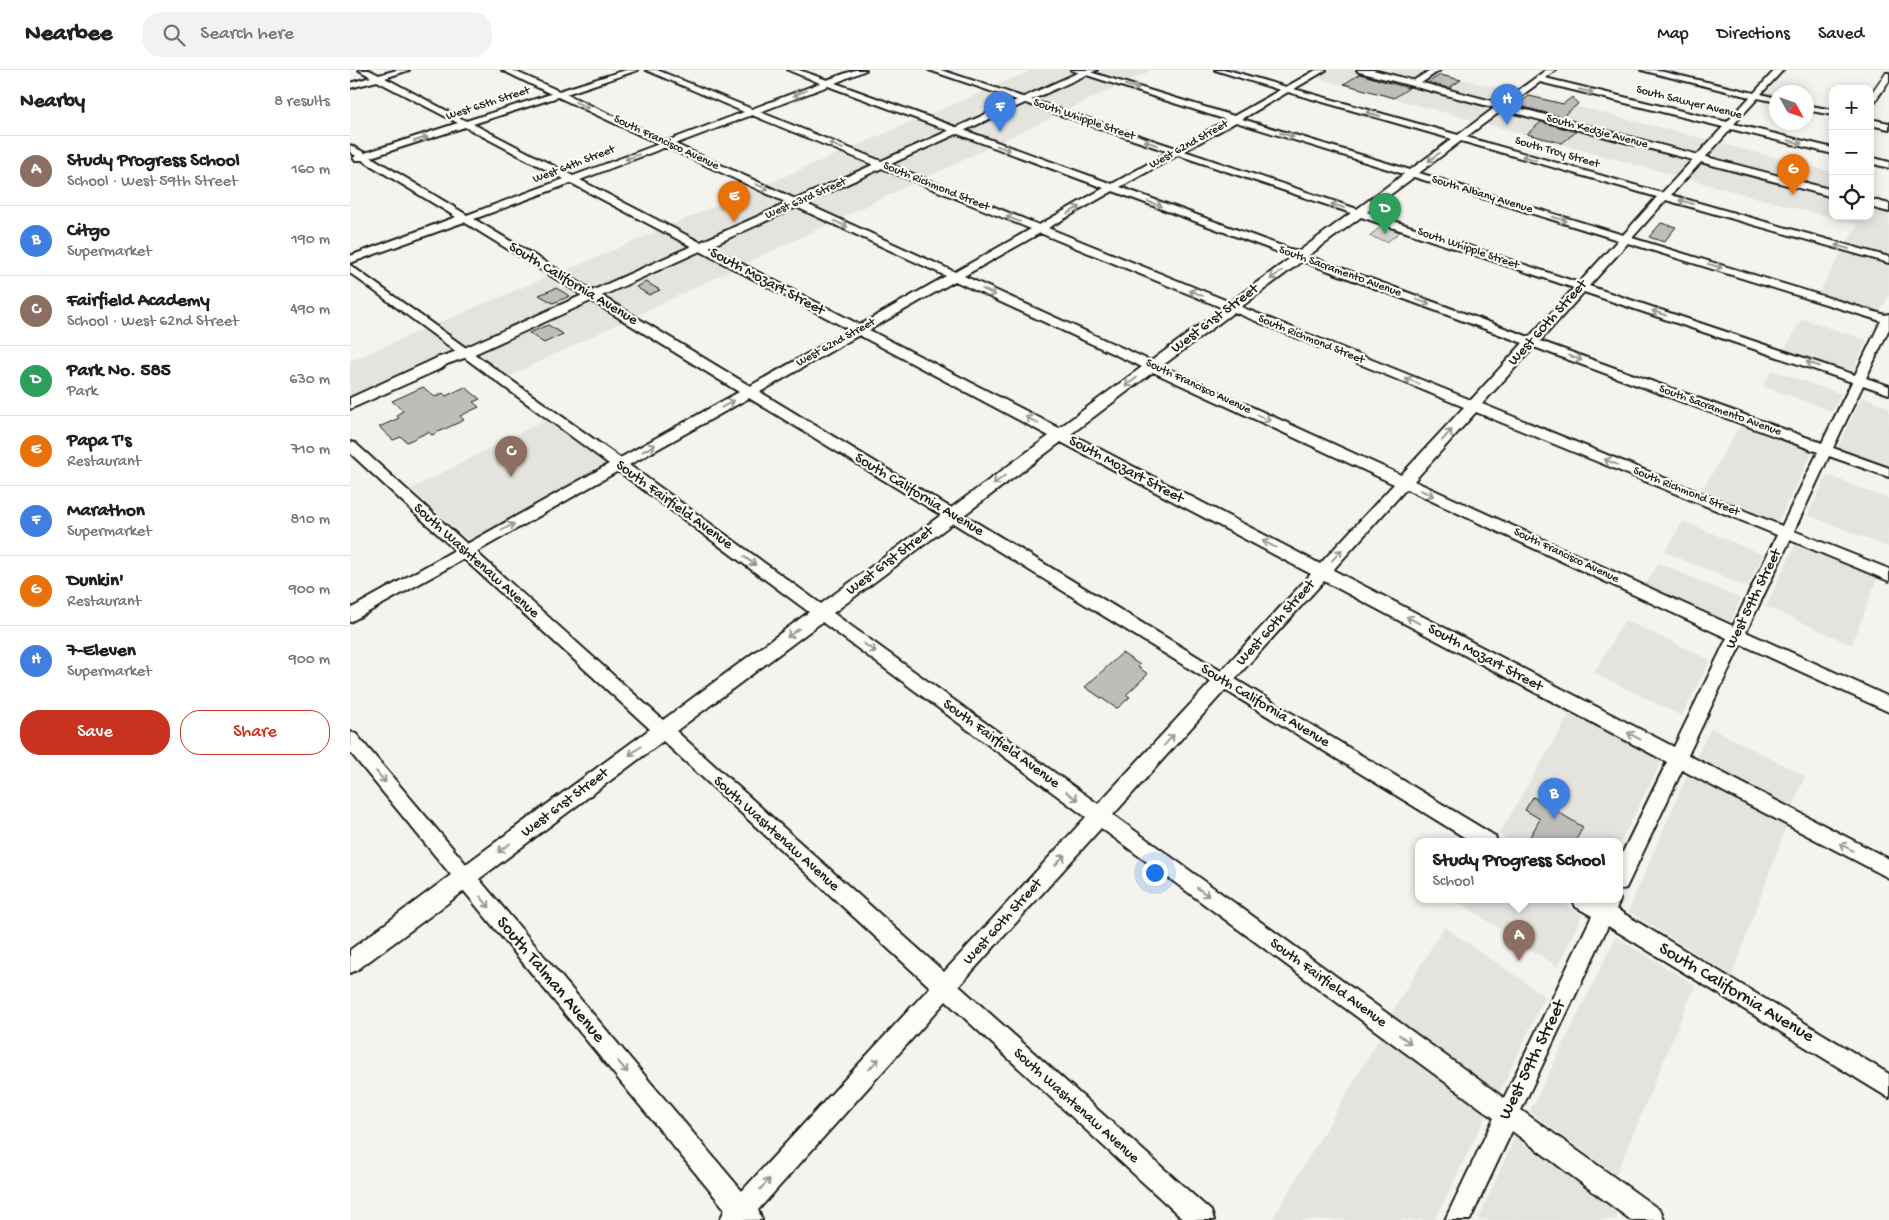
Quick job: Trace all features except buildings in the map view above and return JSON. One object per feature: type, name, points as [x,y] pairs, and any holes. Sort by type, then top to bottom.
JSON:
[{"type":"main road","name":"South Kedzie Avenue","points":[[1362,70],[1829,193]]},
{"type":"main road","name":"West 63rd Street","points":[[350,404],[437,365],[447,364],[463,356],[465,353],[957,131],[1084,71]]},
{"type":"main road","points":[[1874,204],[1889,208]]},
{"type":"street","name":"South Mozart Street","points":[[363,70],[1889,869]]},
{"type":"street","points":[[350,86],[405,70]]},
{"type":"street","name":"South Francisco Avenue","points":[[506,70],[1889,705]]},
{"type":"street","name":"West 65th Street","points":[[350,160],[634,70]]},
{"type":"street","name":"South Richmond Street","points":[[650,70],[1889,575]]},
{"type":"street","name":"South Sacramento Avenue","points":[[792,70],[1889,473]]},
{"type":"street","name":"West 64th Street","points":[[350,260],[572,180],[862,70]]},
{"type":"street","name":"South Whipple Street","points":[[933,70],[1889,390]]},
{"type":"street","name":"South Troy Street","points":[[1219,70],[1889,260]]},
{"type":"street","name":"West 62nd Street","points":[[350,616],[1322,70]]},
{"type":"street","points":[[1414,84],[1436,70]]},
{"type":"street","name":"West 61st Street","points":[[350,963],[1551,70]]},
{"type":"street","points":[[1645,70],[1663,72],[1769,99]]},
{"type":"street","name":"West 60th Street","points":[[741,1217],[944,987],[1779,70]]},
{"type":"street","name":"South Albany Avenue","points":[[1084,71],[1889,319]]},
{"type":"street","points":[[1874,96],[1889,75]]},
{"type":"street","name":"South Sawyer Avenue","points":[[1539,79],[1829,150]]},
{"type":"street","points":[[1814,109],[1829,112]]},
{"type":"street","points":[[1874,123],[1889,126]]},
{"type":"street","name":"South California Avenue","points":[[350,148],[1481,838]]},
{"type":"street","points":[[1874,161],[1889,165]]},
{"type":"street","name":"South Fairfield Avenue","points":[[350,268],[1652,1220]]},
{"type":"street","name":"West 59th Street","points":[[1623,873],[1889,319]]},
{"type":"street","name":"South Washtenaw Avenue","points":[[350,446],[1202,1220]]},
{"type":"street","name":"South Talman Avenue","points":[[350,739],[465,877],[741,1217]]},
{"type":"street","name":"South California Avenue","points":[[1594,903],[1607,906],[1889,1087]]},
{"type":"street","name":"West 59th Street","points":[[1457,1220],[1607,906]]},
{"type":"shaded area","points":[[1033,70],[1070,70],[1078,72],[1022,98],[992,87]]},
{"type":"shaded area","points":[[1102,70],[1152,70],[1124,83],[1093,74]]},
{"type":"shaded area","points":[[1327,70],[1353,70],[1494,108],[1476,121],[1314,77]]},
{"type":"shaded area","points":[[1371,70],[1428,70],[1430,71],[1413,81]]},
{"type":"shaded area","points":[[1437,73],[1514,92],[1499,103],[1421,83]]},
{"type":"shaded area","points":[[1090,76],[1120,85],[1065,111],[1034,101]]},
{"type":"shaded area","points":[[987,90],[1017,100],[955,128],[924,117]]},
{"type":"shaded area","points":[[1525,93],[1708,140],[1695,155],[1507,106]]},
{"type":"shaded area","points":[[1028,104],[1059,114],[998,143],[966,132]]},
{"type":"shaded area","points":[[1502,109],[1692,160],[1677,176],[1483,123]]},
{"type":"shaded area","points":[[918,119],[948,130],[878,161],[849,149]]},
{"type":"shaded area","points":[[961,134],[992,146],[924,179],[891,166]]},
{"type":"shaded area","points":[[1718,143],[1829,171],[1829,190],[1705,158]]},
{"type":"shaded area","points":[[842,152],[872,164],[794,199],[764,185]]},
{"type":"shaded area","points":[[1700,162],[1829,196],[1829,217],[1685,178]]},
{"type":"shaded area","points":[[885,169],[916,182],[840,218],[807,204]]},
{"type":"shaded area","points":[[757,188],[787,202],[699,242],[669,226]]},
{"type":"shaded area","points":[[799,208],[831,223],[745,264],[712,247]]},
{"type":"shaded area","points":[[1874,208],[1889,212],[1889,257],[1846,245],[1858,225],[1840,220],[1874,220]]},
{"type":"shaded area","points":[[1382,226],[1400,232],[1387,242],[1369,236]]},
{"type":"shaded area","points":[[660,230],[691,245],[594,289],[563,272]]},
{"type":"shaded area","points":[[1844,249],[1889,262],[1889,295],[1879,314],[1817,295]]},
{"type":"shaded area","points":[[702,252],[734,269],[637,315],[605,296]]},
{"type":"shaded area","points":[[547,277],[578,296],[466,346],[436,324]]},
{"type":"shaded area","points":[[590,303],[622,322],[510,376],[478,354]]},
{"type":"shaded area","points":[[1802,319],[1867,340],[1852,373],[1784,350]]},
{"type":"shaded area","points":[[425,329],[454,352],[350,398],[350,361]]},
{"type":"shaded area","points":[[1772,370],[1841,394],[1832,411],[1763,386]]},
{"type":"shaded area","points":[[1862,397],[1889,407],[1889,469],[1837,450]]},
{"type":"shaded area","points":[[544,420],[609,466],[471,543],[411,489]]},
{"type":"shaded area","points":[[1742,422],[1814,449],[1776,525],[1700,494]]},
{"type":"shaded area","points":[[1827,475],[1889,499],[1888,547],[1808,515]]},
{"type":"shaded area","points":[[1683,521],[1763,555],[1747,587],[1665,552]]},
{"type":"shaded area","points":[[1796,543],[1878,576],[1852,645],[1766,606]]},
{"type":"shaded area","points":[[1659,563],[1741,599],[1729,624],[1645,585]]},
{"type":"shaded area","points":[[1625,620],[1710,660],[1682,716],[1594,673]]},
{"type":"shaded area","points":[[1572,710],[1663,758],[1623,838],[1506,838],[1499,834]]},
{"type":"shaded area","points":[[1711,728],[1805,776],[1792,809],[1696,758]]},
{"type":"shaded area","points":[[1689,771],[1787,824],[1732,976],[1628,911]]},
{"type":"shaded area","points":[[1461,903],[1563,903],[1582,915],[1558,967]]},
{"type":"shaded area","points":[[1444,927],[1545,996],[1500,1092],[1391,1014]]},
{"type":"shaded area","points":[[1616,937],[1695,985],[1616,1175],[1530,1112]]},
{"type":"shaded area","points":[[1382,1034],[1487,1113],[1435,1220],[1272,1220]]},
{"type":"shaded area","points":[[1516,1134],[1619,1209],[1615,1220],[1478,1220]]},
{"type":"place","name":"7-Eleven","points":[[1507,125]]},
{"type":"place","name":"Marathon","points":[[1000,132]]},
{"type":"place","name":"Dunkin'","points":[[1793,195]]},
{"type":"place","name":"Papa T's","points":[[734,222]]},
{"type":"place","name":"Park No. 585","points":[[1385,234]]},
{"type":"place","name":"Fairfield Academy","points":[[511,477]]},
{"type":"place","name":"Citgo","points":[[1554,819]]},
{"type":"place","name":"Study Progress School","points":[[1519,961]]}]
